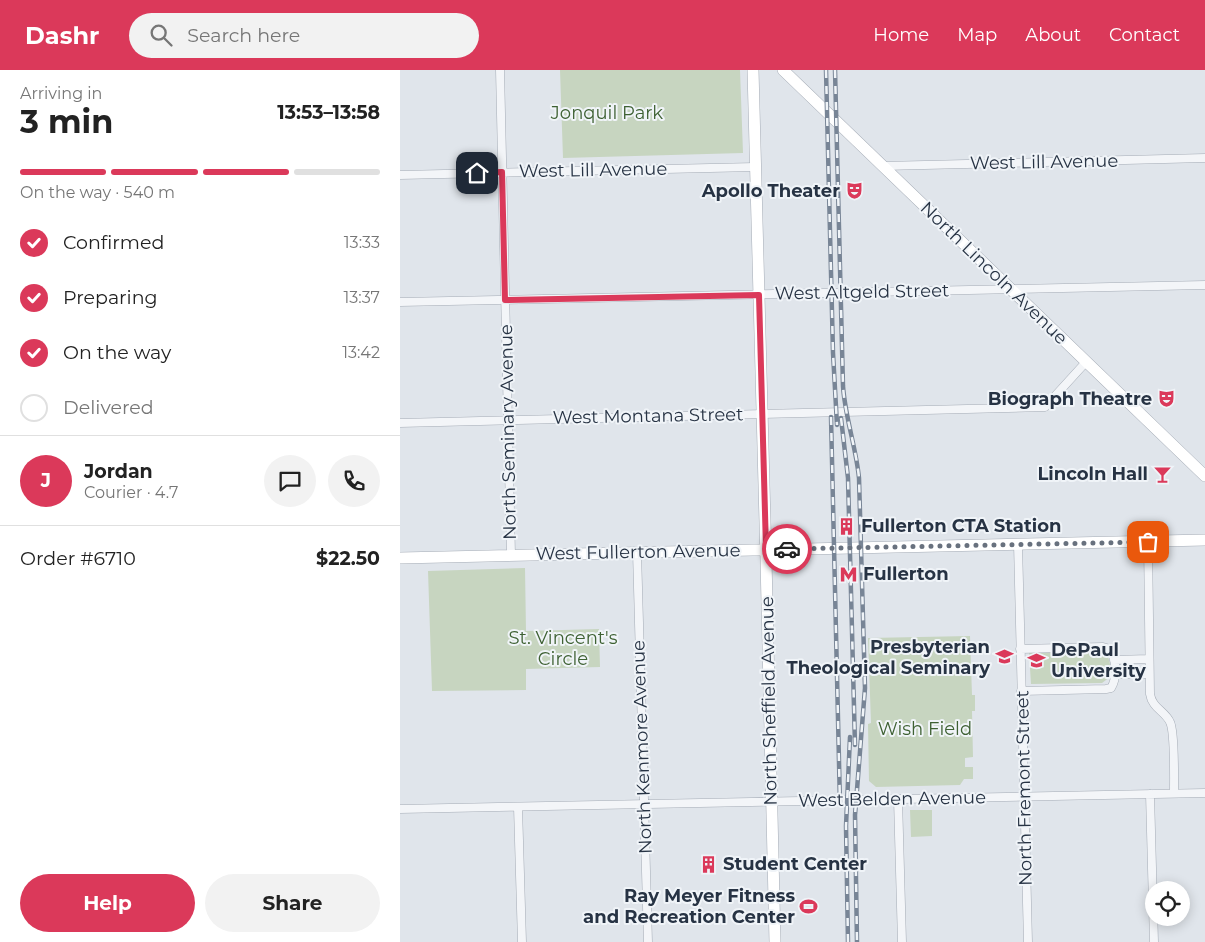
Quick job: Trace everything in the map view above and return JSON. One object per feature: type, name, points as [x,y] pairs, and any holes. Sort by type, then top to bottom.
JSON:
[{"type":"main road","name":"North Sheffield Avenue","points":[[752,70],[775,942]]},
{"type":"main road","name":"North Lincoln Avenue","points":[[783,70],[1205,476]]},
{"type":"main road","name":"West Fullerton Avenue","points":[[400,558],[1205,540]]},
{"type":"street","name":"North Seminary Avenue","points":[[500,70],[512,555]]},
{"type":"street","name":"West Lill Avenue","points":[[883,166],[1205,158]]},
{"type":"street","name":"West Lill Avenue","points":[[400,175],[755,166]]},
{"type":"street","name":"West Altgeld Street","points":[[400,302],[1205,285]]},
{"type":"street","name":"West Montana Street","points":[[400,423],[1045,407],[1086,362]]},
{"type":"street","points":[[1148,542],[1150,694],[1152,702],[1166,716],[1172,728],[1174,793]]},
{"type":"street","name":"North Fremont Street","points":[[1018,544],[1028,942]]},
{"type":"street","name":"North Kenmore Avenue","points":[[637,552],[648,942]]},
{"type":"street","points":[[1020,649],[1103,647],[1110,649],[1114,660],[1115,674],[1115,682],[1112,688],[1021,691]]},
{"type":"street","points":[[1114,660],[1149,659]]},
{"type":"street","points":[[1115,674],[1150,674]]},
{"type":"street","name":"West Belden Avenue","points":[[400,809],[1205,793]]},
{"type":"street","points":[[1150,794],[1154,942]]},
{"type":"street","points":[[898,799],[902,942]]},
{"type":"street","points":[[518,807],[522,942]]},
{"type":"green space","name":"Jonquil Park","points":[[560,70],[740,70],[743,153],[563,158]]},
{"type":"green space","name":"St. Vincent's Circle","points":[[525,568],[526,631],[599,629],[600,667],[526,669],[526,690],[432,691],[428,571]]},
{"type":"green space","name":"Wish Field","points":[[970,636],[972,695],[975,695],[975,711],[972,711],[973,757],[965,758],[965,767],[973,767],[973,779],[964,779],[960,785],[876,787],[869,781],[868,724],[871,723],[868,638]]},
{"type":"green space","points":[[1102,651],[1109,659],[1110,677],[1102,683],[1031,684],[1029,652]]},
{"type":"green space","points":[[910,810],[932,810],[932,836],[911,837]]},
{"type":"railway","points":[[826,70],[833,353],[837,425]]},
{"type":"railway","points":[[835,70],[843,386],[859,478],[865,688],[855,815],[857,942]]},
{"type":"railway","points":[[831,417],[840,805]]},
{"type":"railway","points":[[841,418],[848,478],[855,745]]},
{"type":"railway","points":[[848,942],[846,826],[850,737]]},
{"type":"way so far","points":[[787,549],[1148,542]]},
{"type":"place","name":"Apollo Theater","points":[[854,191]]},
{"type":"place","name":"Biograph Theatre","points":[[1166,399]]},
{"type":"place","name":"Lincoln Hall","points":[[1162,474]]},
{"type":"place","name":"Fullerton CTA Station","points":[[847,526]]},
{"type":"place","name":"Fullerton","points":[[849,574]]},
{"type":"place","name":"Presbyterian Theological Seminary","points":[[1004,657]]},
{"type":"place","name":"DePaul University","points":[[1037,660]]},
{"type":"place","name":"Student Center","points":[[709,864]]},
{"type":"place","name":"Ray Meyer Fitness and Recreation Center","points":[[809,906]]},
{"type":"route","points":[[477,173],[502,172],[505,300],[759,295],[766,549],[787,549]]}]
